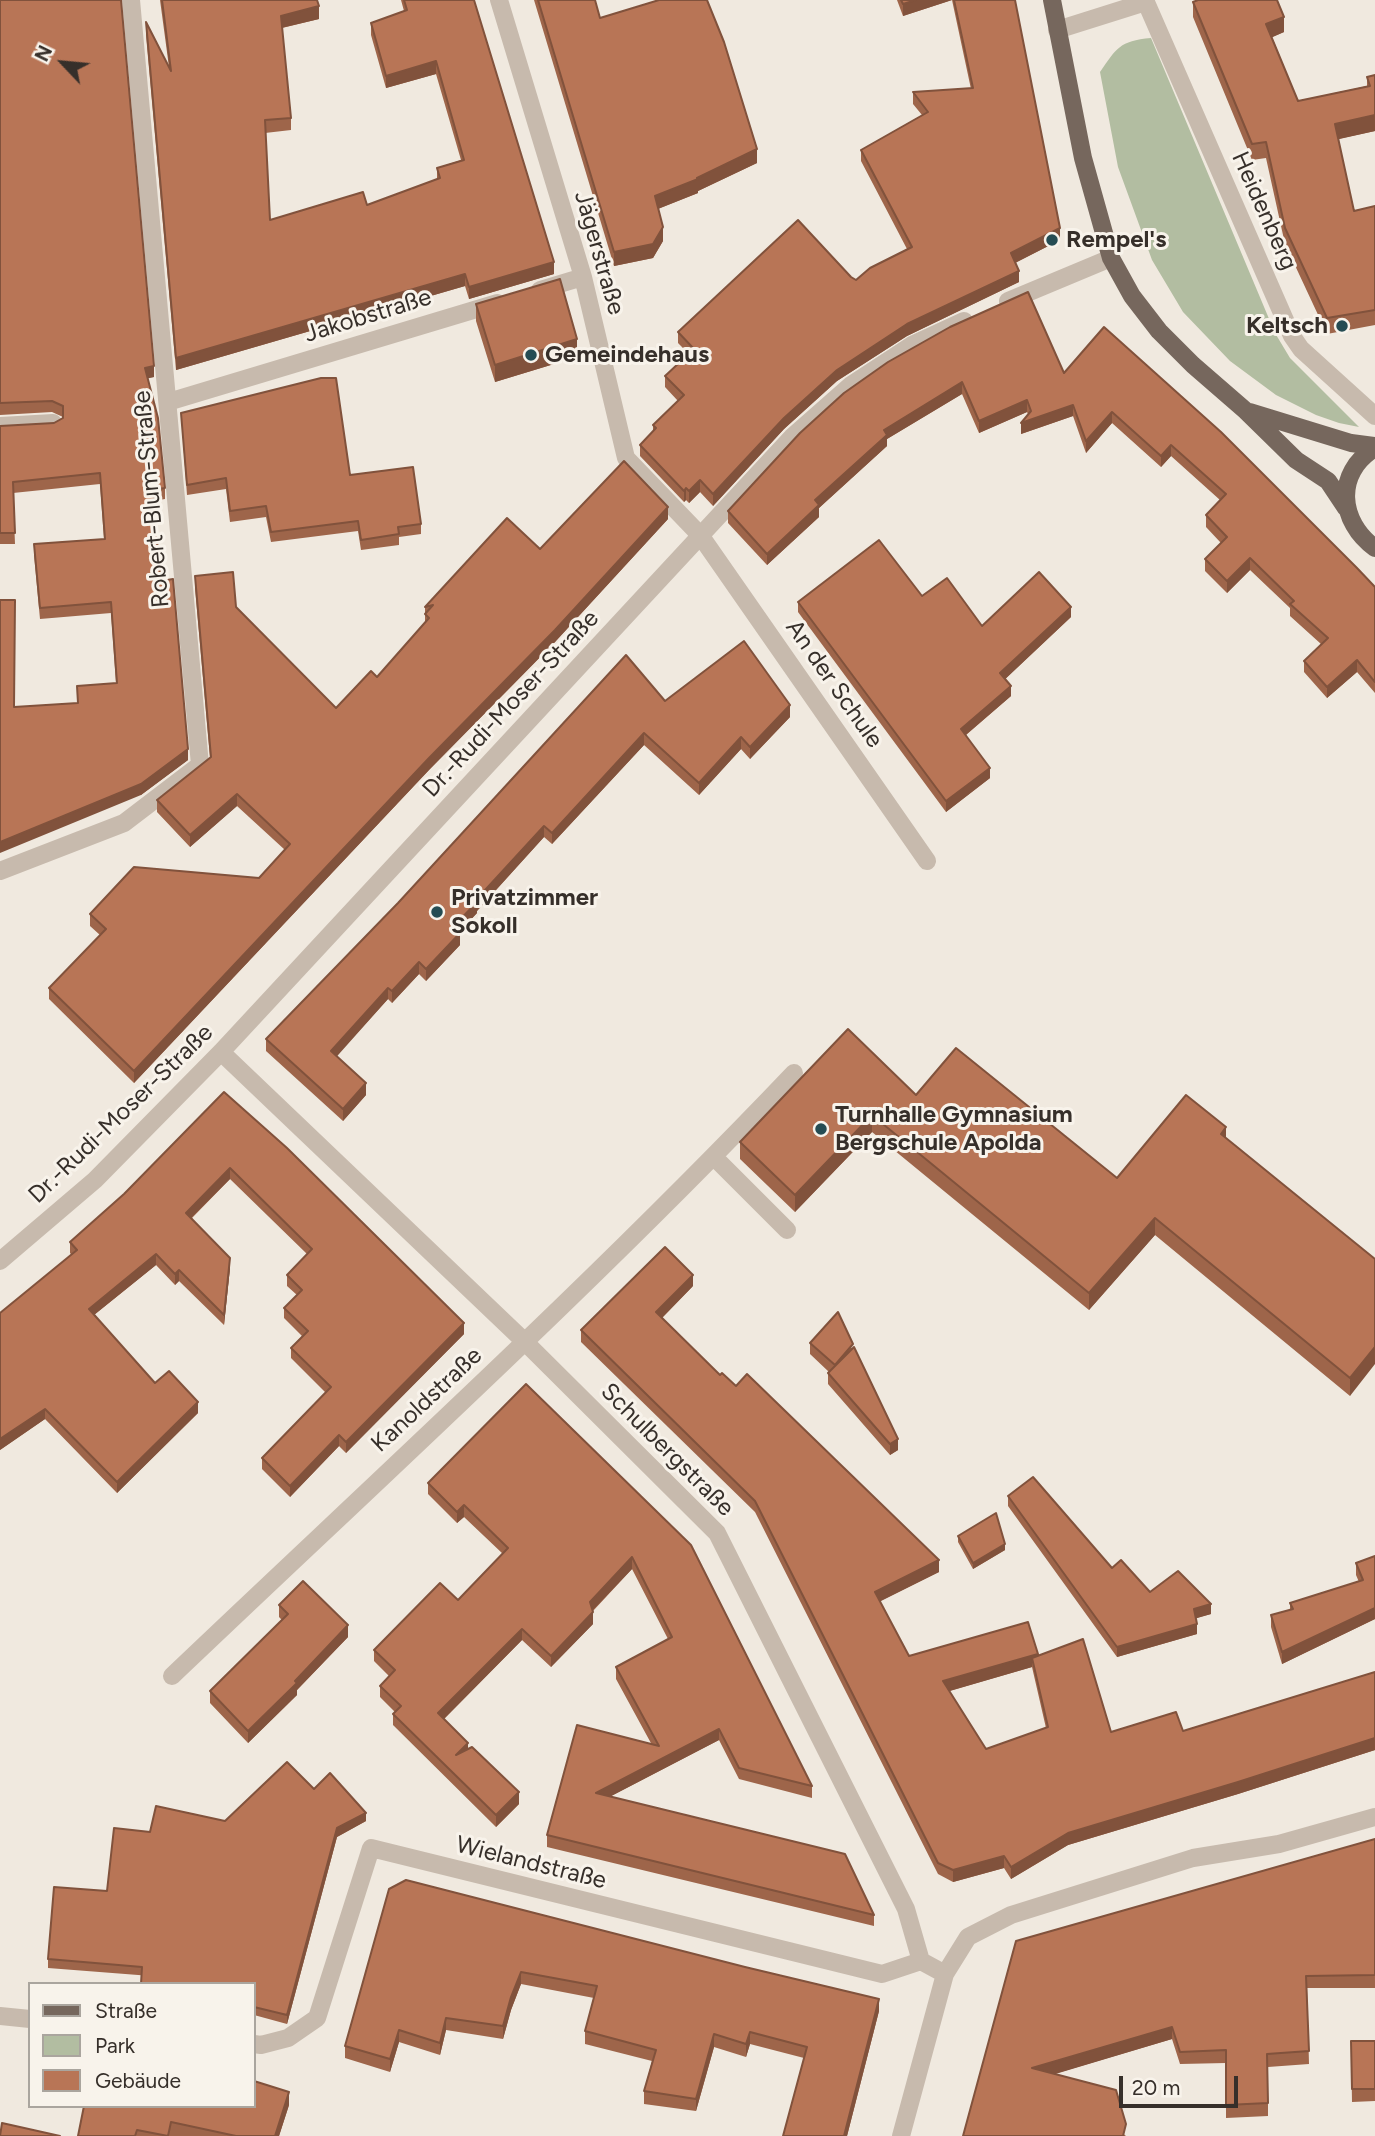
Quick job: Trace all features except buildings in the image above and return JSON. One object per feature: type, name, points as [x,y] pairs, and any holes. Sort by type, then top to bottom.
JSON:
[{"type":"main road","points":[[1052,0],[1083,159],[1111,258],[1132,296],[1159,331],[1219,389],[1246,411],[1296,460],[1328,481],[1362,539],[1375,548]]},
{"type":"main road","points":[[1246,411],[1351,443],[1375,447]]},
{"type":"main road","points":[[1346,508],[1346,490],[1350,474],[1375,447]]},
{"type":"street","name":"Robert-Blum-Straße","points":[[0,871],[124,823],[200,765],[131,0]]},
{"type":"street","name":"Jägerstraße","points":[[499,0],[583,277],[626,458],[700,535]]},
{"type":"street","points":[[1058,30],[1145,1]]},
{"type":"street","name":"Heidenberg","points":[[1145,1],[1292,335],[1301,349],[1375,416]]},
{"type":"street","name":"Dr.-Rudi-Moser-Straße","points":[[0,1261],[95,1180],[221,1052],[792,437],[850,385],[912,345],[1051,281],[1111,258]]},
{"type":"street","name":"Jakobstraße","points":[[168,402],[583,277]]},
{"type":"street","points":[[0,426],[53,422]]},
{"type":"street","name":"An der Schule","points":[[700,535],[927,861]]},
{"type":"street","name":"Schulbergstraße","points":[[221,1052],[524,1341],[717,1533],[906,1909],[921,1961]]},
{"type":"street","name":"Kanoldstraße","points":[[172,1676],[714,1157],[794,1073]]},
{"type":"street","points":[[714,1157],[787,1230]]},
{"type":"street","points":[[901,2136],[945,1975],[968,1937],[1011,1915],[1193,1858],[1279,1843],[1375,1817]]},
{"type":"street","name":"Wielandstraße","points":[[256,2044],[288,2038],[317,2018],[371,1848],[881,1974],[921,1961]]},
{"type":"street","points":[[921,1961],[945,1975]]},
{"type":"street","points":[[0,2016],[28,2019]]},
{"type":"green space","points":[[1151,38],[1275,333],[1290,358],[1359,427],[1316,415],[1276,395],[1230,361],[1183,312],[1152,260],[1118,167],[1100,72],[1120,47],[1132,41]]},
{"type":"place","name":"Rempel's","points":[[1052,240]]},
{"type":"place","name":"Keltsch","points":[[1342,326]]},
{"type":"place","name":"Gemeindehaus","points":[[531,355]]},
{"type":"place","name":"Privatzimmer Sokoll","points":[[437,912]]},
{"type":"place","name":"Turnhalle Gymnasium Bergschule Apolda","points":[[821,1129]]}]
